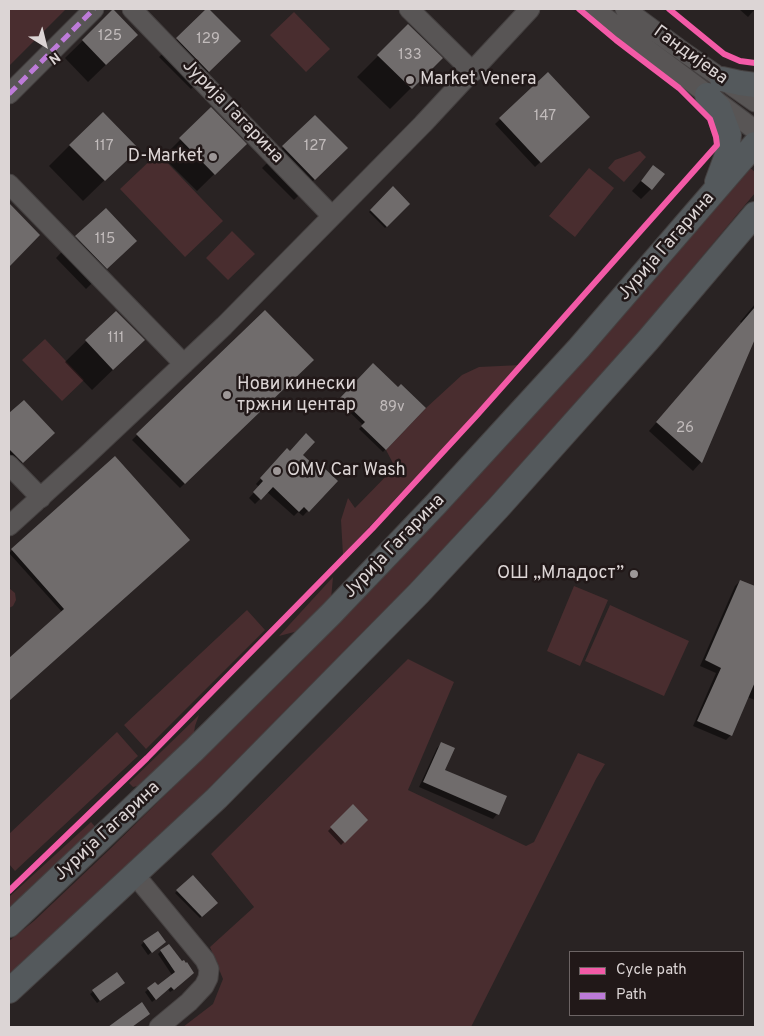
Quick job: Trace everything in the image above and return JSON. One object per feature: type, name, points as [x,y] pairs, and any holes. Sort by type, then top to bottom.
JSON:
[{"type":"main road","points":[[713,194],[727,155],[729,136],[714,87],[740,83],[755,84]]},
{"type":"main road","name":"Јурија Гагарина","points":[[9,925],[163,780],[331,614],[521,412],[755,144]]},
{"type":"main road","points":[[9,991],[135,875],[285,730],[419,593],[499,507],[622,369],[755,214]]},
{"type":"main road","points":[[734,239],[755,225]]},
{"type":"street","points":[[9,94],[94,9]]},
{"type":"street","name":"Јурија Гагарина","points":[[132,9],[332,216]]},
{"type":"street","points":[[409,9],[473,72]]},
{"type":"street","points":[[9,526],[184,364],[281,269],[473,72],[530,9]]},
{"type":"street","name":"Гандијева","points":[[594,9],[714,87],[755,102]]},
{"type":"street","name":"Гандијева","points":[[625,9],[714,87],[755,130]]},
{"type":"street","points":[[9,184],[184,364]]},
{"type":"street","points":[[9,465],[41,498]]},
{"type":"street","points":[[135,875],[205,960],[209,969],[208,978],[204,986],[190,1002],[159,1027]]},
{"type":"shaded area","points":[[9,9],[66,9],[9,66]]},
{"type":"shaded area","points":[[294,12],[330,49],[306,72],[270,35]]},
{"type":"shaded area","points":[[640,151],[646,157],[624,182],[608,168],[615,160]]},
{"type":"shaded area","points":[[158,153],[223,221],[185,257],[120,189]]},
{"type":"shaded area","points":[[749,167],[755,172],[755,193],[655,313],[639,337],[376,624],[221,779],[9,978],[9,941],[34,921],[109,850],[300,663],[420,538],[525,423]]},
{"type":"shaded area","points":[[589,168],[614,188],[575,237],[549,216]]},
{"type":"shaded area","points":[[232,231],[255,254],[228,280],[206,258]]},
{"type":"shaded area","points":[[45,339],[84,380],[62,401],[22,360]]},
{"type":"shaded area","points":[[521,365],[343,555],[341,520],[348,498],[355,508],[395,467],[386,450],[426,408],[462,375],[479,367]]},
{"type":"shaded area","points":[[333,577],[331,599],[302,630],[279,636]]},
{"type":"shaded area","points":[[574,586],[608,600],[580,666],[547,651]]},
{"type":"shaded area","points":[[9,588],[15,593],[16,600],[13,606],[9,608]]},
{"type":"shaded area","points":[[610,605],[689,641],[664,696],[585,661]]},
{"type":"shaded area","points":[[247,610],[265,630],[146,749],[124,725]]},
{"type":"shaded area","points":[[408,659],[454,682],[408,790],[526,846],[534,842],[578,753],[605,764],[471,1027],[183,1027],[213,1004],[223,979],[210,947],[254,907],[211,854]]},
{"type":"shaded area","points":[[199,715],[193,740],[143,785],[133,787],[129,783]]},
{"type":"shaded area","points":[[117,732],[138,756],[15,871],[9,864],[9,834]]},
{"type":"shaded area","points":[[91,822],[97,829],[9,912],[9,897]]},
{"type":"building","points":[[113,9],[138,35],[106,65],[82,40]]},
{"type":"building","points":[[206,9],[209,9],[241,41],[209,72],[176,38]]},
{"type":"building","points":[[408,24],[443,58],[412,89],[377,55]]},
{"type":"building","points":[[548,72],[590,117],[541,163],[499,118]]},
{"type":"building","points":[[211,107],[247,144],[215,175],[179,138]]},
{"type":"building","points":[[103,112],[139,149],[105,181],[69,145]]},
{"type":"building","points":[[315,115],[348,148],[315,180],[282,146]]},
{"type":"building","points":[[653,165],[665,174],[652,190],[641,181]]},
{"type":"building","points":[[393,186],[410,204],[387,227],[370,210]]},
{"type":"building","points":[[9,203],[40,235],[9,267]]},
{"type":"building","points":[[106,208],[137,241],[107,269],[75,236]]},
{"type":"building","points":[[755,307],[755,339],[702,463],[656,422]]},
{"type":"building","name":"Нови кинески тржни центар","points":[[265,310],[314,360],[185,484],[136,434]]},
{"type":"building","points":[[116,311],[145,340],[113,370],[85,340]]},
{"type":"building","points":[[373,363],[398,387],[401,384],[426,408],[386,450],[361,426],[365,422],[340,398]]},
{"type":"building","points":[[24,400],[55,433],[23,463],[9,449],[9,413]]},
{"type":"building","points":[[306,433],[315,442],[303,455],[318,469],[321,465],[338,481],[309,512],[304,507],[299,512],[273,487],[261,500],[253,492],[263,481],[260,478],[287,448],[290,451]]},
{"type":"building","points":[[115,456],[190,540],[9,701],[9,658],[64,609],[11,549]]},
{"type":"building","points":[[740,580],[755,586],[755,682],[732,736],[697,721],[721,668],[705,660]]},
{"type":"building","points":[[441,742],[455,748],[445,770],[507,796],[499,815],[423,782]]},
{"type":"building","points":[[353,804],[368,820],[345,843],[330,827]]},
{"type":"building","points":[[193,875],[218,903],[202,917],[176,890]]},
{"type":"building","points":[[158,931],[166,942],[152,953],[143,941]]},
{"type":"building","points":[[169,944],[182,961],[187,962],[194,973],[174,990],[171,987],[156,1000],[147,988],[155,982],[158,985],[175,972],[160,950]]},
{"type":"building","points":[[117,972],[125,983],[100,1001],[92,990]]},
{"type":"building","points":[[142,1002],[150,1014],[132,1027],[108,1027]]},
{"type":"marked path","points":[[9,94],[94,9]]},
{"type":"cycle path","points":[[9,891],[147,758],[372,529],[478,414],[717,145],[710,119],[679,88],[579,9]]},
{"type":"cycle path","points":[[669,9],[724,54],[740,61],[755,63]]},
{"type":"place","name":"Market Venera","points":[[410,80]]},
{"type":"place","name":"D-Market","points":[[213,157]]},
{"type":"place","name":"Нови кинески тржни центар","points":[[227,395]]},
{"type":"place","name":"OMV Car Wash","points":[[277,471]]},
{"type":"place","name":"ОШ „Младост”","points":[[634,574]]}]
